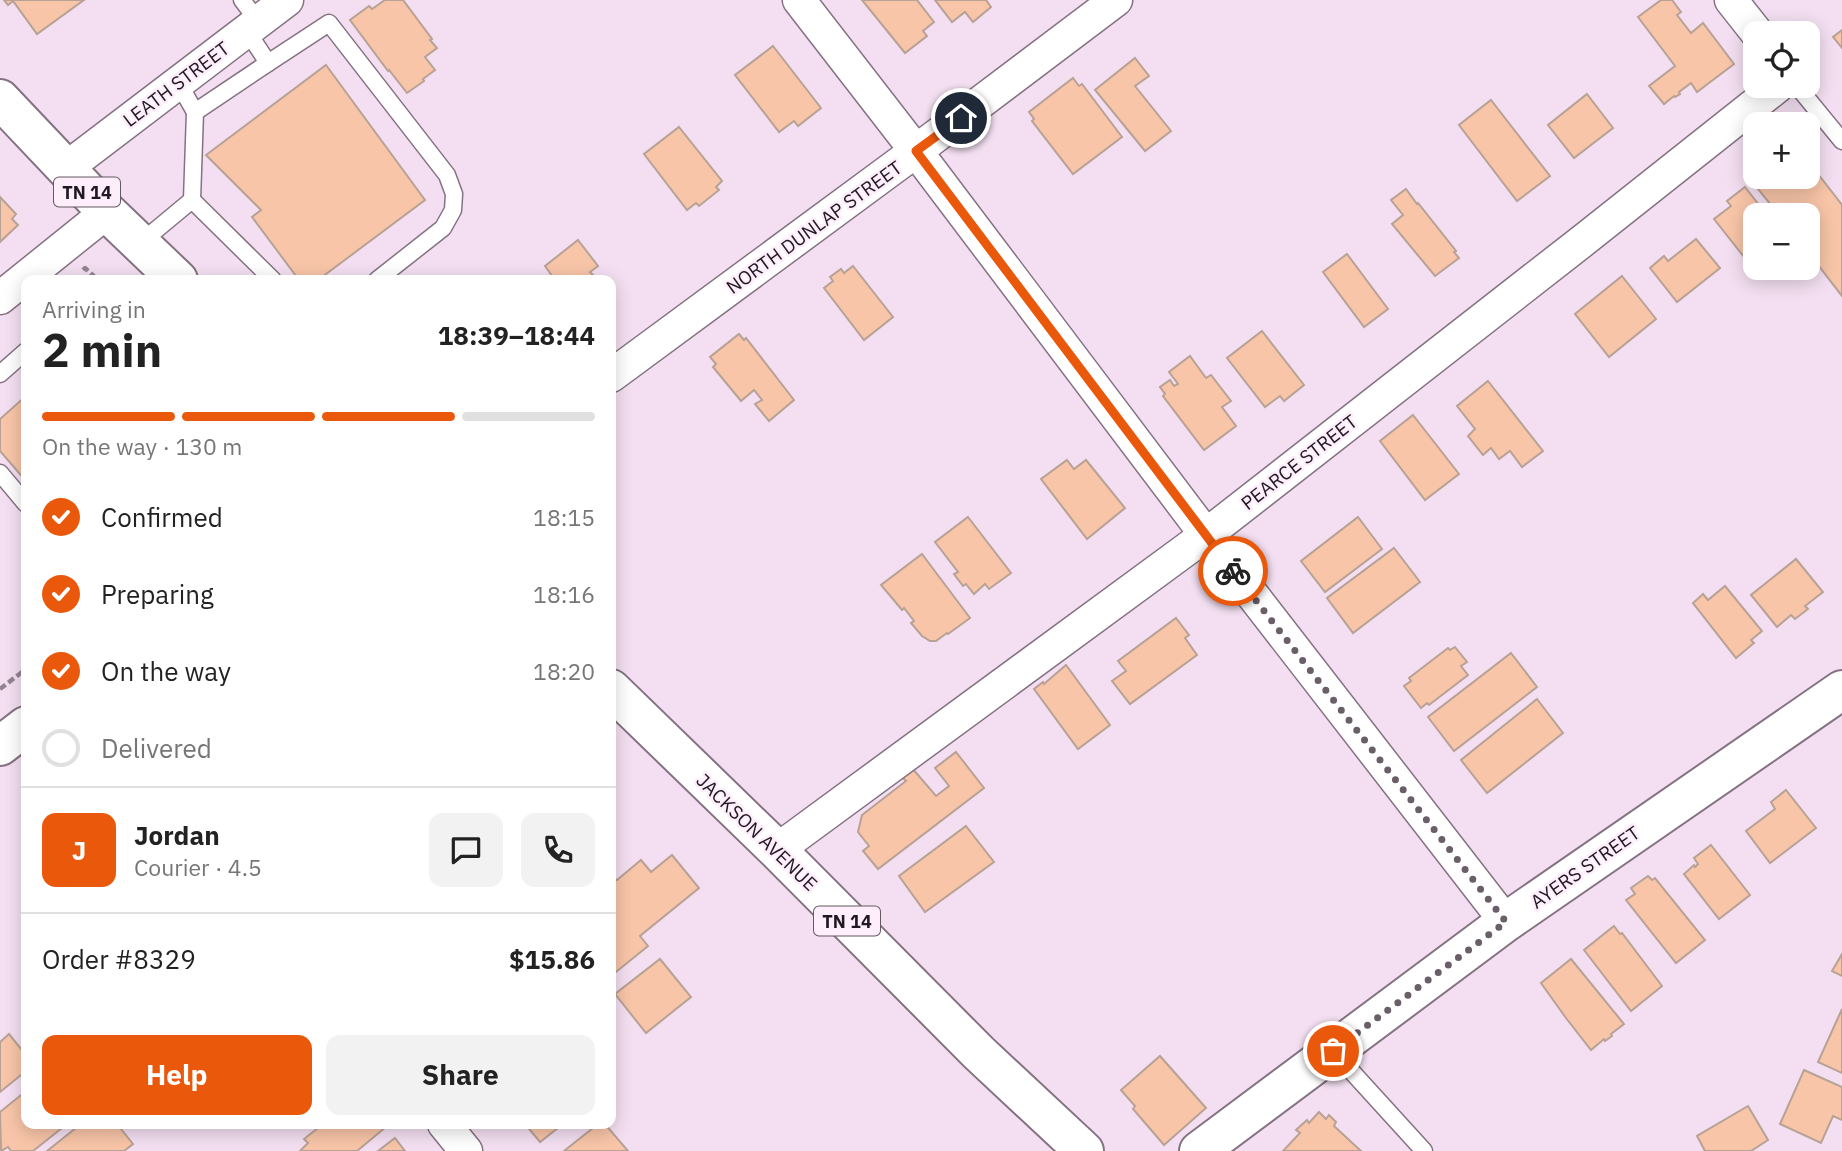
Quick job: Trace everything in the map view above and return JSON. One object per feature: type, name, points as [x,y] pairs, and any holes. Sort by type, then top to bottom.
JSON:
[{"type":"main road","name":"TN 14","points":[[0,99],[107,212],[173,275]]},
{"type":"main road","name":"AYERS STREET","points":[[1199,1151],[1506,922],[1842,690]]},
{"type":"main road","name":"JACKSON AVENUE","points":[[616,694],[777,850],[979,1053],[1084,1151]]},
{"type":"main road","points":[[0,746],[21,730]]},
{"type":"street","name":"LEATH STREET","points":[[65,169],[178,82],[249,17],[287,0]]},
{"type":"street","points":[[799,0],[1206,535],[1506,922]]},
{"type":"street","name":"NORTH DUNLAP STREET","points":[[616,372],[1116,0]]},
{"type":"street","points":[[1734,1],[1748,21]]},
{"type":"street","name":"PEARCE STREET","points":[[777,850],[1206,535],[1762,98]]},
{"type":"street","points":[[29,275],[107,212]]},
{"type":"street","points":[[0,298],[21,281]]},
{"type":"street","points":[[448,1129],[466,1151]]},
{"type":"lane","points":[[249,17],[268,63]]},
{"type":"lane","points":[[195,112],[329,23],[447,175],[454,194],[453,210],[443,228],[383,275]]},
{"type":"lane","points":[[178,82],[195,112],[192,200],[268,275]]},
{"type":"lane","points":[[1807,98],[1842,141]]},
{"type":"lane","points":[[139,244],[192,200]]},
{"type":"lane","points":[[0,374],[21,355]]},
{"type":"lane","points":[[0,473],[21,498]]},
{"type":"lane","points":[[1333,1051],[1424,1151]]},
{"type":"path","points":[[85,268],[93,275]]},
{"type":"path","points":[[0,689],[21,672]]},
{"type":"building","points":[[4,0],[84,0],[37,34],[13,1],[8,5]]},
{"type":"building","points":[[385,0],[403,0],[437,48],[425,57],[435,70],[407,93],[350,20],[369,6],[372,9]]},
{"type":"building","points":[[862,0],[917,0],[934,22],[923,31],[927,36],[905,53]]},
{"type":"building","points":[[935,0],[986,0],[991,7],[973,22],[965,12],[952,22]]},
{"type":"building","points":[[1661,0],[1672,0],[1681,12],[1677,15],[1691,33],[1703,23],[1734,64],[1697,92],[1691,83],[1664,104],[1649,86],[1675,66],[1638,17]]},
{"type":"building","points":[[1842,30],[1842,48],[1833,37]]},
{"type":"building","points":[[773,46],[821,108],[798,126],[794,121],[779,132],[735,75]]},
{"type":"building","points":[[1135,58],[1149,76],[1135,86],[1171,131],[1145,151],[1095,90]]},
{"type":"building","points":[[326,65],[425,200],[325,275],[295,275],[252,217],[261,210],[206,155]]},
{"type":"building","points":[[1073,78],[1079,86],[1082,84],[1122,137],[1073,174],[1032,121],[1034,119],[1029,112]]},
{"type":"building","points":[[1587,94],[1613,128],[1574,158],[1548,125]]},
{"type":"building","points":[[1491,100],[1550,176],[1517,201],[1459,125]]},
{"type":"building","points":[[679,127],[722,181],[716,187],[719,190],[699,206],[696,203],[687,210],[644,154]]},
{"type":"building","points":[[1820,177],[1842,205],[1842,296],[1820,268],[1820,203],[1769,203],[1758,189],[1820,189]]},
{"type":"building","points":[[1406,189],[1459,258],[1435,276],[1392,224],[1403,215],[1391,200]]},
{"type":"building","points":[[1743,189],[1747,189],[1758,203],[1743,203],[1743,256],[1714,219],[1731,206],[1727,201]]},
{"type":"building","points":[[0,197],[16,214],[12,219],[18,225],[0,242]]},
{"type":"building","points":[[1696,239],[1720,268],[1677,302],[1650,268],[1664,256],[1668,261]]},
{"type":"building","points":[[578,240],[598,266],[590,272],[593,275],[551,275],[545,266]]},
{"type":"building","points":[[1347,254],[1388,309],[1364,327],[1323,272]]},
{"type":"building","points":[[853,266],[893,317],[864,340],[824,288],[833,281],[830,277],[841,269],[844,273]]},
{"type":"building","points":[[1622,276],[1656,319],[1609,357],[1575,314]]},
{"type":"building","points":[[1262,331],[1304,385],[1284,401],[1280,396],[1265,407],[1227,358]]},
{"type":"building","points":[[739,334],[744,340],[746,338],[794,400],[769,421],[755,404],[762,400],[754,390],[741,401],[713,367],[716,364],[710,357]]},
{"type":"building","points":[[1190,356],[1206,378],[1211,375],[1231,401],[1222,407],[1236,426],[1204,450],[1163,396],[1165,394],[1160,387],[1170,380],[1174,386],[1178,384],[1169,372]]},
{"type":"building","points":[[1488,381],[1543,451],[1522,467],[1510,451],[1499,459],[1491,448],[1483,455],[1468,436],[1475,429],[1457,406]]},
{"type":"building","points":[[21,400],[21,475],[0,451],[0,419]]},
{"type":"building","points":[[1413,415],[1459,474],[1425,500],[1380,441]]},
{"type":"building","points":[[1067,460],[1074,469],[1086,460],[1125,508],[1087,539],[1041,479]]},
{"type":"building","points":[[968,517],[1011,573],[989,589],[985,584],[974,594],[966,584],[963,586],[954,574],[958,572],[935,542]]},
{"type":"building","points":[[1358,517],[1382,549],[1325,592],[1301,561]]},
{"type":"building","points":[[1394,548],[1420,582],[1353,633],[1327,598]]},
{"type":"building","points":[[922,554],[970,618],[936,641],[922,636],[911,623],[914,621],[904,608],[902,610],[881,585]]},
{"type":"building","points":[[1796,559],[1823,592],[1805,606],[1808,609],[1795,619],[1791,615],[1777,627],[1751,595]]},
{"type":"building","points":[[1725,586],[1762,631],[1751,640],[1754,643],[1736,658],[1693,603],[1703,594],[1708,600]]},
{"type":"building","points":[[1176,618],[1189,635],[1185,638],[1197,655],[1130,704],[1112,681],[1126,671],[1118,661]]},
{"type":"building","points":[[1455,647],[1467,662],[1461,666],[1468,675],[1429,705],[1427,703],[1421,708],[1404,686],[1411,681],[1409,678],[1448,648],[1450,650]]},
{"type":"building","points":[[1511,653],[1537,687],[1454,751],[1428,717]]},
{"type":"building","points":[[1066,665],[1110,725],[1078,749],[1034,689]]},
{"type":"building","points":[[1537,699],[1563,733],[1487,793],[1461,760]]},
{"type":"building","points":[[956,752],[984,788],[878,869],[863,851],[869,846],[858,832],[862,815],[906,781],[902,777],[912,768],[936,796],[949,786],[935,768]]},
{"type":"building","points":[[1786,790],[1816,828],[1770,863],[1746,831],[1775,809],[1771,802]]},
{"type":"building","points":[[966,826],[994,862],[925,912],[899,876]]},
{"type":"building","points":[[1711,845],[1750,895],[1719,919],[1684,874],[1698,864],[1694,858]]},
{"type":"building","points":[[672,855],[699,888],[640,936],[648,946],[616,972],[616,880],[641,860],[651,872]]},
{"type":"building","points":[[1648,876],[1652,880],[1655,878],[1705,940],[1676,963],[1626,900],[1635,894],[1631,888]]},
{"type":"building","points":[[1614,926],[1662,986],[1631,1011],[1584,950]]},
{"type":"building","points":[[1842,954],[1842,976],[1832,971]]},
{"type":"building","points":[[660,959],[691,997],[646,1033],[616,993]]},
{"type":"building","points":[[1571,959],[1624,1024],[1591,1050],[1541,983]]},
{"type":"building","points":[[1842,1009],[1842,1073],[1818,1062]]},
{"type":"building","points":[[9,1034],[21,1049],[21,1075],[0,1092],[0,1042]]},
{"type":"building","points":[[1160,1056],[1206,1108],[1164,1145],[1133,1109],[1135,1106],[1121,1090]]},
{"type":"building","points":[[1804,1070],[1842,1087],[1842,1120],[1833,1116],[1821,1143],[1780,1124]]},
{"type":"building","points":[[21,1095],[21,1129],[61,1129],[33,1151],[11,1151],[8,1147],[1,1151],[0,1112]]},
{"type":"building","points":[[1748,1106],[1768,1140],[1751,1151],[1705,1151],[1697,1136]]},
{"type":"building","points":[[1319,1112],[1326,1119],[1329,1115],[1336,1122],[1334,1126],[1361,1151],[1283,1151],[1300,1133],[1296,1130],[1307,1120],[1309,1123]]},
{"type":"building","points":[[75,1129],[121,1129],[133,1144],[124,1151],[47,1151]]},
{"type":"building","points":[[317,1129],[384,1129],[357,1151],[300,1151],[308,1143],[304,1139]]},
{"type":"building","points":[[529,1129],[557,1129],[540,1142]]},
{"type":"building","points":[[592,1129],[609,1129],[628,1151],[564,1151]]},
{"type":"building","points":[[395,1138],[405,1151],[378,1151]]},
{"type":"way so far","points":[[1233,571],[1506,922],[1333,1051]]},
{"type":"route","points":[[961,118],[916,151],[1233,571]]}]
